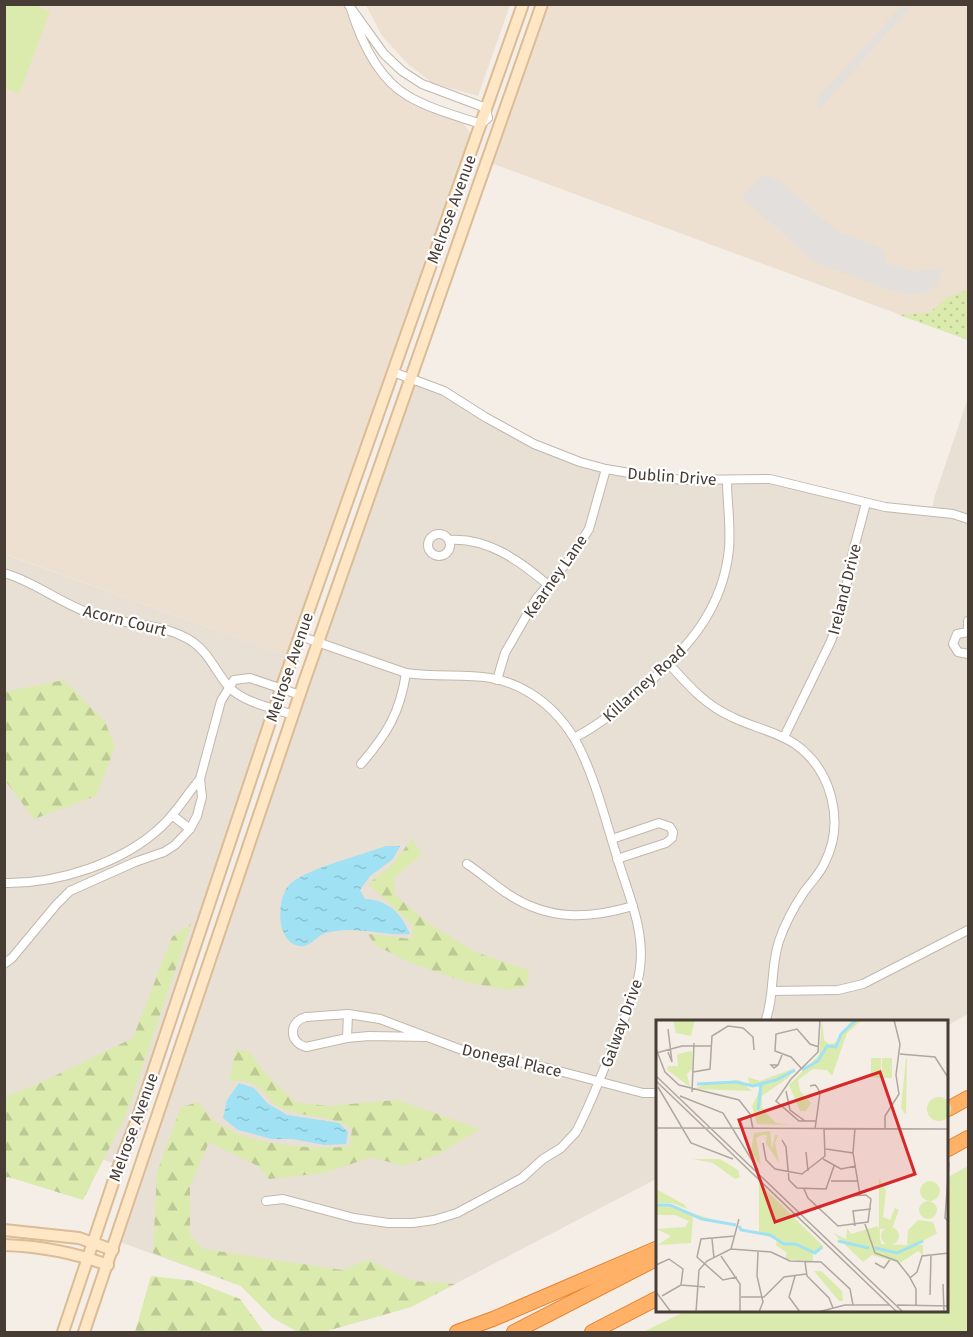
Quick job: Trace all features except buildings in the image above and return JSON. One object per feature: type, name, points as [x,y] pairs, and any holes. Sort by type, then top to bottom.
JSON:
[{"type":"highway","points":[[949,1108],[969,1098]]},
{"type":"highway","points":[[949,1148],[969,1138]]},
{"type":"highway","points":[[457,1332],[493,1319],[656,1249]]},
{"type":"highway","points":[[514,1332],[656,1259]]},
{"type":"highway","points":[[591,1332],[656,1299]]},
{"type":"highway","points":[[597,1332],[656,1299]]},
{"type":"main road","name":"Melrose Avenue","points":[[63,1332],[118,1168],[138,1117],[281,689],[523,4]]},
{"type":"main road","name":"Melrose Avenue","points":[[84,1332],[318,642],[542,4]]},
{"type":"main road","points":[[4,1230],[79,1238],[113,1250]]},
{"type":"main road","points":[[4,1245],[22,1245],[76,1254],[108,1265]]},
{"type":"street","points":[[350,7],[384,54],[402,71],[422,84],[486,108]]},
{"type":"street","points":[[350,7],[360,38],[391,83],[408,96],[481,124]]},
{"type":"street","name":"Dublin Drive","points":[[393,372],[444,391],[534,444],[606,469],[659,478],[770,479],[866,503],[902,510],[953,514],[969,519]]},
{"type":"street","name":"Kearney Lane","points":[[497,680],[505,653],[536,599],[569,560],[589,529],[606,469]]},
{"type":"street","name":"Killarney Road","points":[[574,738],[611,716],[669,664],[698,631],[718,592],[729,550],[727,480]]},
{"type":"street","name":"Ireland Drive","points":[[784,737],[831,640],[842,609],[853,552],[866,503]]},
{"type":"street","points":[[450,540],[473,541],[494,548],[520,563],[547,584]]},
{"type":"street","name":"Acorn Court","points":[[4,573],[27,581],[75,608],[92,614],[160,628],[182,636],[205,652],[229,687]]},
{"type":"street","points":[[969,621],[968,631],[957,634],[953,644],[958,652],[969,654]]},
{"type":"street","name":"Galway Drive","points":[[266,1201],[283,1199],[336,1214],[388,1223],[412,1223],[434,1220],[456,1213],[522,1178],[543,1159],[570,1141],[582,1123],[639,978],[641,947],[633,906],[586,764],[574,738],[556,714],[543,702],[528,692],[497,680],[465,675],[406,673],[300,636]]},
{"type":"street","points":[[669,664],[694,692],[719,711],[784,737],[802,750],[818,767],[830,792],[835,820],[834,835],[826,862],[796,904],[779,942],[775,958],[771,1002],[766,1020]]},
{"type":"street","points":[[361,764],[379,743],[395,716],[401,701],[406,673]]},
{"type":"street","points":[[4,964],[12,958],[70,891],[89,881],[164,852],[190,829],[197,816],[202,797],[200,779],[221,701],[234,680],[250,678],[300,695]]},
{"type":"street","points":[[229,687],[240,696],[293,716]]},
{"type":"street","points":[[4,883],[36,882],[83,870],[138,845],[164,825],[200,779]]},
{"type":"street","points":[[172,815],[190,829]]},
{"type":"street","points":[[612,839],[659,824],[670,827],[673,832],[672,838],[666,843],[617,859]]},
{"type":"street","points":[[467,864],[508,894],[541,910],[567,915],[592,916],[633,906]]},
{"type":"street","points":[[83,870],[89,881]]},
{"type":"street","points":[[772,991],[838,990],[856,986],[969,930]]},
{"type":"street","points":[[347,1038],[348,1014]]},
{"type":"street","name":"Donegal Place","points":[[426,1037],[392,1035],[347,1038],[306,1047],[295,1041],[292,1029],[300,1018],[348,1014],[395,1023],[470,1053],[532,1064],[643,1093],[656,1093]]},
{"type":"shaded area","points":[[903,4],[912,5],[818,110],[819,106],[816,101]]},
{"type":"shaded area","points":[[4,5],[343,5],[367,54],[405,98],[463,123],[470,132],[470,140],[288,656],[5,554]]},
{"type":"shaded area","points":[[366,5],[510,5],[478,96],[432,83],[408,64],[382,36]]},
{"type":"shaded area","points":[[547,5],[968,5],[968,340],[491,163]]},
{"type":"shaded area","points":[[767,174],[785,185],[835,230],[878,247],[884,253],[886,263],[913,272],[943,268],[937,284],[925,293],[910,295],[816,263],[742,197],[762,176]]},
{"type":"shaded area","points":[[415,380],[444,391],[555,453],[659,478],[754,478],[885,507],[932,512],[934,498],[968,398],[968,1014],[949,1024],[949,1020],[656,1020],[656,1179],[411,1307],[323,1332],[298,1332],[273,1318],[241,1286],[120,1242],[283,756]]},
{"type":"shaded area","points":[[4,554],[288,656],[134,1115],[113,1163],[5,1124]]},
{"type":"green space","points":[[4,5],[33,5],[50,11],[19,94],[5,88]]},
{"type":"green space","points":[[968,290],[968,340],[899,315],[929,313],[948,297]]},
{"type":"green space","points":[[64,680],[105,722],[115,747],[96,796],[34,819],[5,780],[5,692]]},
{"type":"green space","points":[[412,839],[422,854],[394,878],[395,895],[428,923],[475,952],[529,970],[527,986],[508,990],[466,982],[411,963],[375,945],[368,934],[411,939],[413,925],[368,884],[392,865]]},
{"type":"green space","points":[[191,924],[126,1115],[83,1200],[5,1178],[5,1097],[40,1083],[133,1038],[172,937]]},
{"type":"green space","points":[[236,1049],[249,1052],[267,1075],[295,1102],[328,1106],[397,1100],[480,1129],[437,1155],[402,1166],[372,1157],[324,1173],[269,1179],[258,1166],[209,1142],[190,1186],[190,1236],[203,1249],[342,1270],[368,1260],[412,1281],[455,1284],[411,1307],[323,1332],[298,1332],[273,1318],[241,1286],[153,1253],[157,1172],[181,1107],[199,1102],[208,1115],[223,1126],[257,1140],[316,1148],[350,1146],[352,1129],[343,1124],[285,1109],[275,1104],[254,1085],[229,1081]]},
{"type":"green space","points":[[968,1166],[968,1332],[643,1332],[682,1313],[949,1313],[949,1176]]},
{"type":"green space","points":[[151,1276],[194,1281],[240,1299],[264,1332],[135,1332]]},
{"type":"water","points":[[386,846],[400,846],[393,859],[370,876],[360,890],[365,899],[380,902],[393,909],[410,934],[345,930],[325,933],[306,946],[291,943],[282,928],[280,918],[283,898],[291,883],[310,872]]},
{"type":"water","points":[[239,1083],[254,1088],[267,1103],[287,1115],[339,1123],[348,1132],[346,1144],[324,1145],[293,1139],[272,1139],[238,1130],[223,1118],[227,1100]]}]
